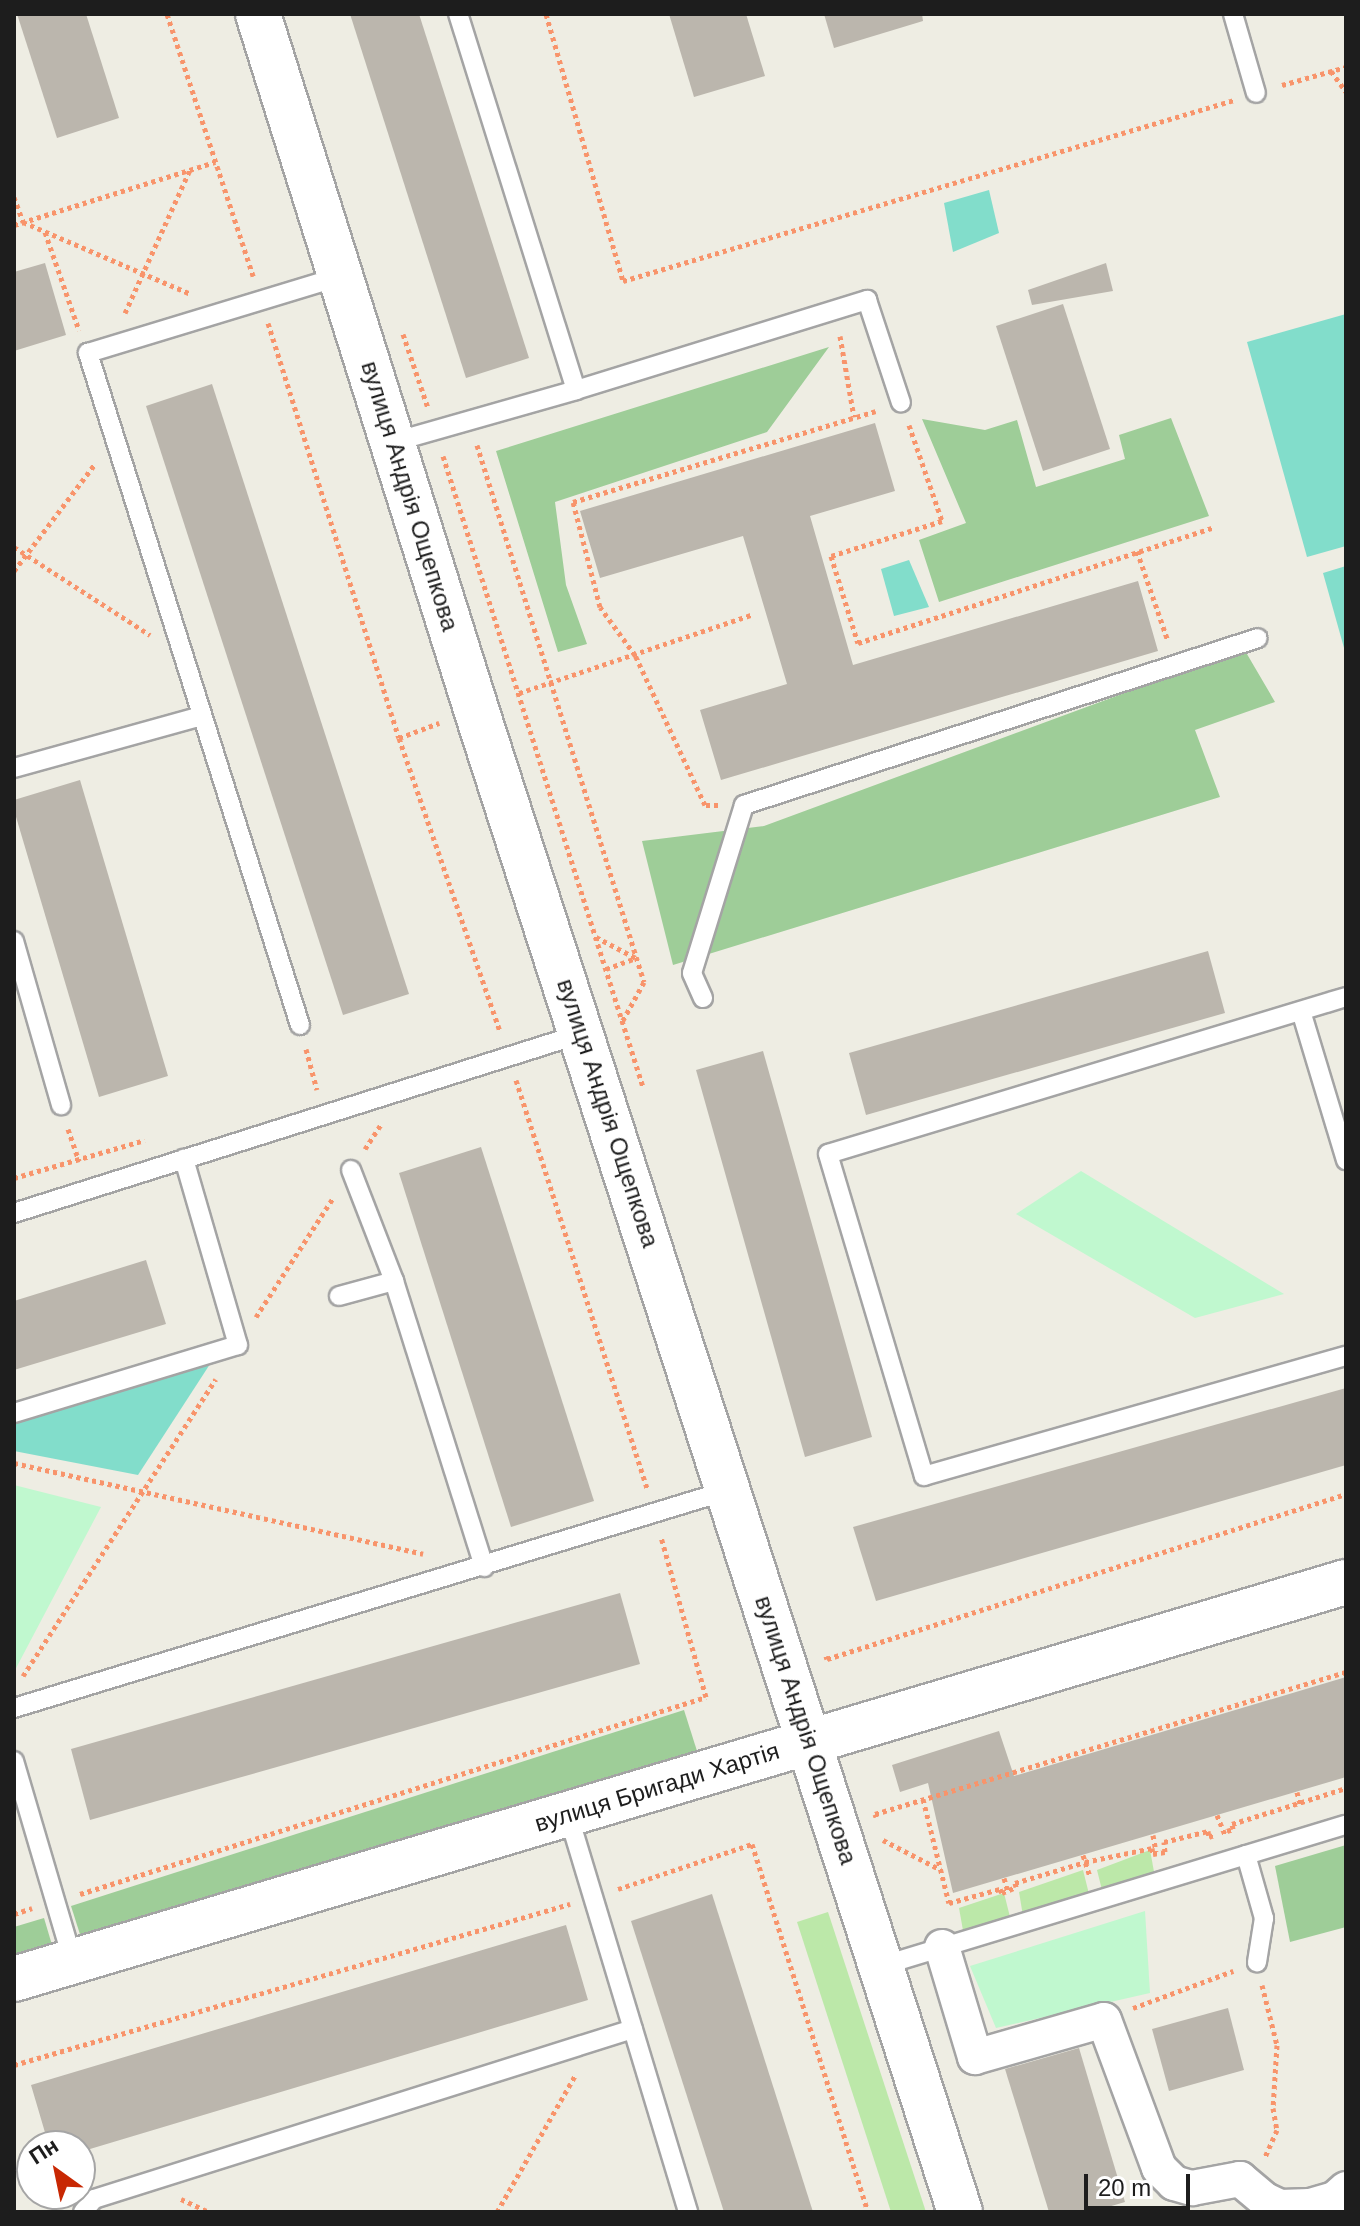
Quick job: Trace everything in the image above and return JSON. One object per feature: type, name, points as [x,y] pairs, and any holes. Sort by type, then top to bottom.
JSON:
[{"type":"street","name":"вулиця Андрія Ощепкова","points":[[258,14],[394,442],[603,1027],[729,1490],[960,2212]]},
{"type":"street","name":"вулиця Бригади Хартія","points":[[14,1979],[1346,1582]]},
{"type":"street","points":[[942,1947],[975,2057],[1104,2020],[1159,2168],[1174,2183],[1192,2188],[1240,2179],[1265,2200],[1280,2207],[1310,2206],[1335,2199],[1346,2189]]},
{"type":"lane","points":[[458,14],[576,390]]},
{"type":"lane","points":[[1233,14],[1256,93]]},
{"type":"lane","points":[[300,1025],[88,353],[341,276]]},
{"type":"lane","points":[[394,442],[576,390],[867,300],[901,403]]},
{"type":"lane","points":[[703,998],[692,973],[744,805],[1258,638]]},
{"type":"lane","points":[[14,768],[202,716]]},
{"type":"lane","points":[[14,941],[61,1105]]},
{"type":"lane","points":[[1346,997],[828,1154],[924,1476],[1346,1356]]},
{"type":"lane","points":[[1301,1011],[1346,1160]]},
{"type":"lane","points":[[14,1213],[603,1027]]},
{"type":"lane","points":[[14,1413],[238,1345],[184,1159]]},
{"type":"lane","points":[[351,1170],[394,1281],[484,1567]]},
{"type":"lane","points":[[339,1296],[394,1281]]},
{"type":"lane","points":[[14,1708],[729,1490]]},
{"type":"lane","points":[[14,1761],[73,1962]]},
{"type":"lane","points":[[568,1814],[688,2212]]},
{"type":"lane","points":[[881,1966],[1346,1825]]},
{"type":"lane","points":[[1246,1855],[1264,1918],[1254,1966]]},
{"type":"lane","points":[[83,2212],[94,2199],[633,2029]]},
{"type":"path","points":[[14,1914],[706,1697],[654,1513],[509,1057],[399,738],[167,14]]},
{"type":"path","points":[[546,14],[623,281],[1346,67]]},
{"type":"path","points":[[1331,71],[1346,92]]},
{"type":"path","points":[[14,225],[215,162]]},
{"type":"path","points":[[110,347],[190,170]]},
{"type":"path","points":[[14,197],[23,222],[228,311]]},
{"type":"path","points":[[45,232],[88,353]]},
{"type":"path","points":[[744,805],[705,805],[635,655],[600,607],[573,502],[901,403],[942,521],[831,556],[858,643],[1214,527]]},
{"type":"path","points":[[470,421],[644,982],[603,1027]]},
{"type":"path","points":[[435,431],[606,969],[603,1027],[645,1094]]},
{"type":"path","points":[[14,571],[114,439]]},
{"type":"path","points":[[14,547],[184,657]]},
{"type":"path","points":[[1137,551],[1177,666]]},
{"type":"path","points":[[519,693],[751,615]]},
{"type":"path","points":[[399,738],[441,722]]},
{"type":"path","points":[[596,937],[637,958]]},
{"type":"path","points":[[606,969],[637,958]]},
{"type":"path","points":[[300,1025],[323,1115]]},
{"type":"path","points":[[23,1677],[403,1090]]},
{"type":"path","points":[[61,1105],[88,1190]]},
{"type":"path","points":[[14,1463],[484,1567]]},
{"type":"path","points":[[822,1647],[827,1659],[1346,1494]]},
{"type":"path","points":[[875,1814],[1346,1672]]},
{"type":"path","points":[[923,1799],[949,1903],[1000,1889],[1002,1893],[1016,1887],[1015,1883],[1085,1862],[1152,1848],[1153,1854],[1165,1852],[1164,1842],[1208,1831],[1209,1837],[1233,1829],[1232,1824],[1346,1788]]},
{"type":"path","points":[[883,1840],[941,1870]]},
{"type":"path","points":[[14,2065],[593,1897],[752,1844],[868,2212]]},
{"type":"path","points":[[1104,2020],[1254,1966],[1266,2014],[1275,2028],[1273,2108],[1277,2130],[1267,2155],[1240,2179]]},
{"type":"path","points":[[497,2212],[595,2041]]},
{"type":"green space","points":[[829,347],[767,432],[555,502],[566,585],[587,644],[558,652],[496,451]]},
{"type":"green space","points":[[1171,418],[1209,516],[939,602],[919,540],[966,523],[922,419],[985,430],[1017,420],[1036,487],[1125,459],[1119,435]]},
{"type":"green space","points":[[1244,649],[1275,702],[1195,730],[1220,797],[673,965],[642,841],[764,826]]},
{"type":"green space","points":[[1081,1171],[1284,1294],[1195,1318],[1016,1214]]},
{"type":"green space","points":[[14,1485],[101,1507],[14,1672]]},
{"type":"green space","points":[[684,1710],[697,1751],[84,1947],[71,1906]]},
{"type":"green space","points":[[1346,1845],[1346,1927],[1290,1942],[1275,1866]]},
{"type":"green space","points":[[1150,1850],[1155,1877],[1103,1894],[1097,1870]]},
{"type":"green space","points":[[1083,1870],[1090,1898],[1023,1916],[1019,1892]]},
{"type":"green space","points":[[1004,1893],[1011,1921],[964,1936],[959,1908]]},
{"type":"green space","points":[[1145,1911],[1150,1993],[996,2028],[970,1966]]},
{"type":"green space","points":[[828,1912],[926,2212],[891,2212],[797,1922]]},
{"type":"green space","points":[[44,1918],[55,1955],[14,1967],[14,1927]]},
{"type":"shaded area","points":[[989,190],[999,233],[953,252],[944,203]]},
{"type":"shaded area","points":[[1346,314],[1346,546],[1307,557],[1247,342]]},
{"type":"shaded area","points":[[909,560],[929,607],[894,616],[881,569]]},
{"type":"shaded area","points":[[1346,566],[1346,655],[1323,573]]},
{"type":"shaded area","points":[[212,1361],[138,1475],[14,1451],[14,1422]]},
{"type":"building","points":[[17,14],[86,14],[119,118],[57,138]]},
{"type":"building","points":[[350,14],[419,14],[529,358],[466,378]]},
{"type":"building","points":[[669,14],[746,14],[765,76],[694,97]]},
{"type":"building","points":[[824,14],[922,14],[923,21],[834,48]]},
{"type":"building","points":[[45,263],[66,335],[14,351],[14,272]]},
{"type":"building","points":[[1106,263],[1113,291],[1032,305],[1028,290]]},
{"type":"building","points":[[1063,304],[1110,449],[1043,471],[996,326]]},
{"type":"building","points":[[212,384],[409,994],[343,1015],[146,406]]},
{"type":"building","points":[[875,423],[895,491],[810,516],[853,665],[1138,581],[1158,651],[721,780],[700,710],[787,684],[743,536],[600,578],[580,511]]},
{"type":"building","points":[[80,780],[168,1076],[99,1097],[14,810],[14,800]]},
{"type":"building","points":[[1208,951],[1225,1013],[866,1115],[849,1053]]},
{"type":"building","points":[[763,1051],[872,1437],[805,1457],[696,1070]]},
{"type":"building","points":[[481,1147],[594,1501],[511,1527],[399,1173]]},
{"type":"building","points":[[146,1260],[166,1324],[14,1370],[14,1301]]},
{"type":"building","points":[[1346,1388],[1346,1465],[876,1601],[853,1527]]},
{"type":"building","points":[[620,1593],[640,1664],[90,1820],[71,1749]]},
{"type":"building","points":[[1346,1677],[1346,1777],[953,1893],[928,1783],[900,1792],[892,1765],[999,1731],[1014,1776]]},
{"type":"building","points":[[712,1894],[813,2212],[724,2212],[631,1921]]},
{"type":"building","points":[[566,1925],[588,2000],[96,2147],[96,2130],[44,2130],[31,2085]]},
{"type":"building","points":[[1228,2008],[1244,2070],[1169,2091],[1152,2029]]},
{"type":"building","points":[[1079,2048],[1125,2202],[1091,2212],[1049,2212],[1005,2069]]}]
